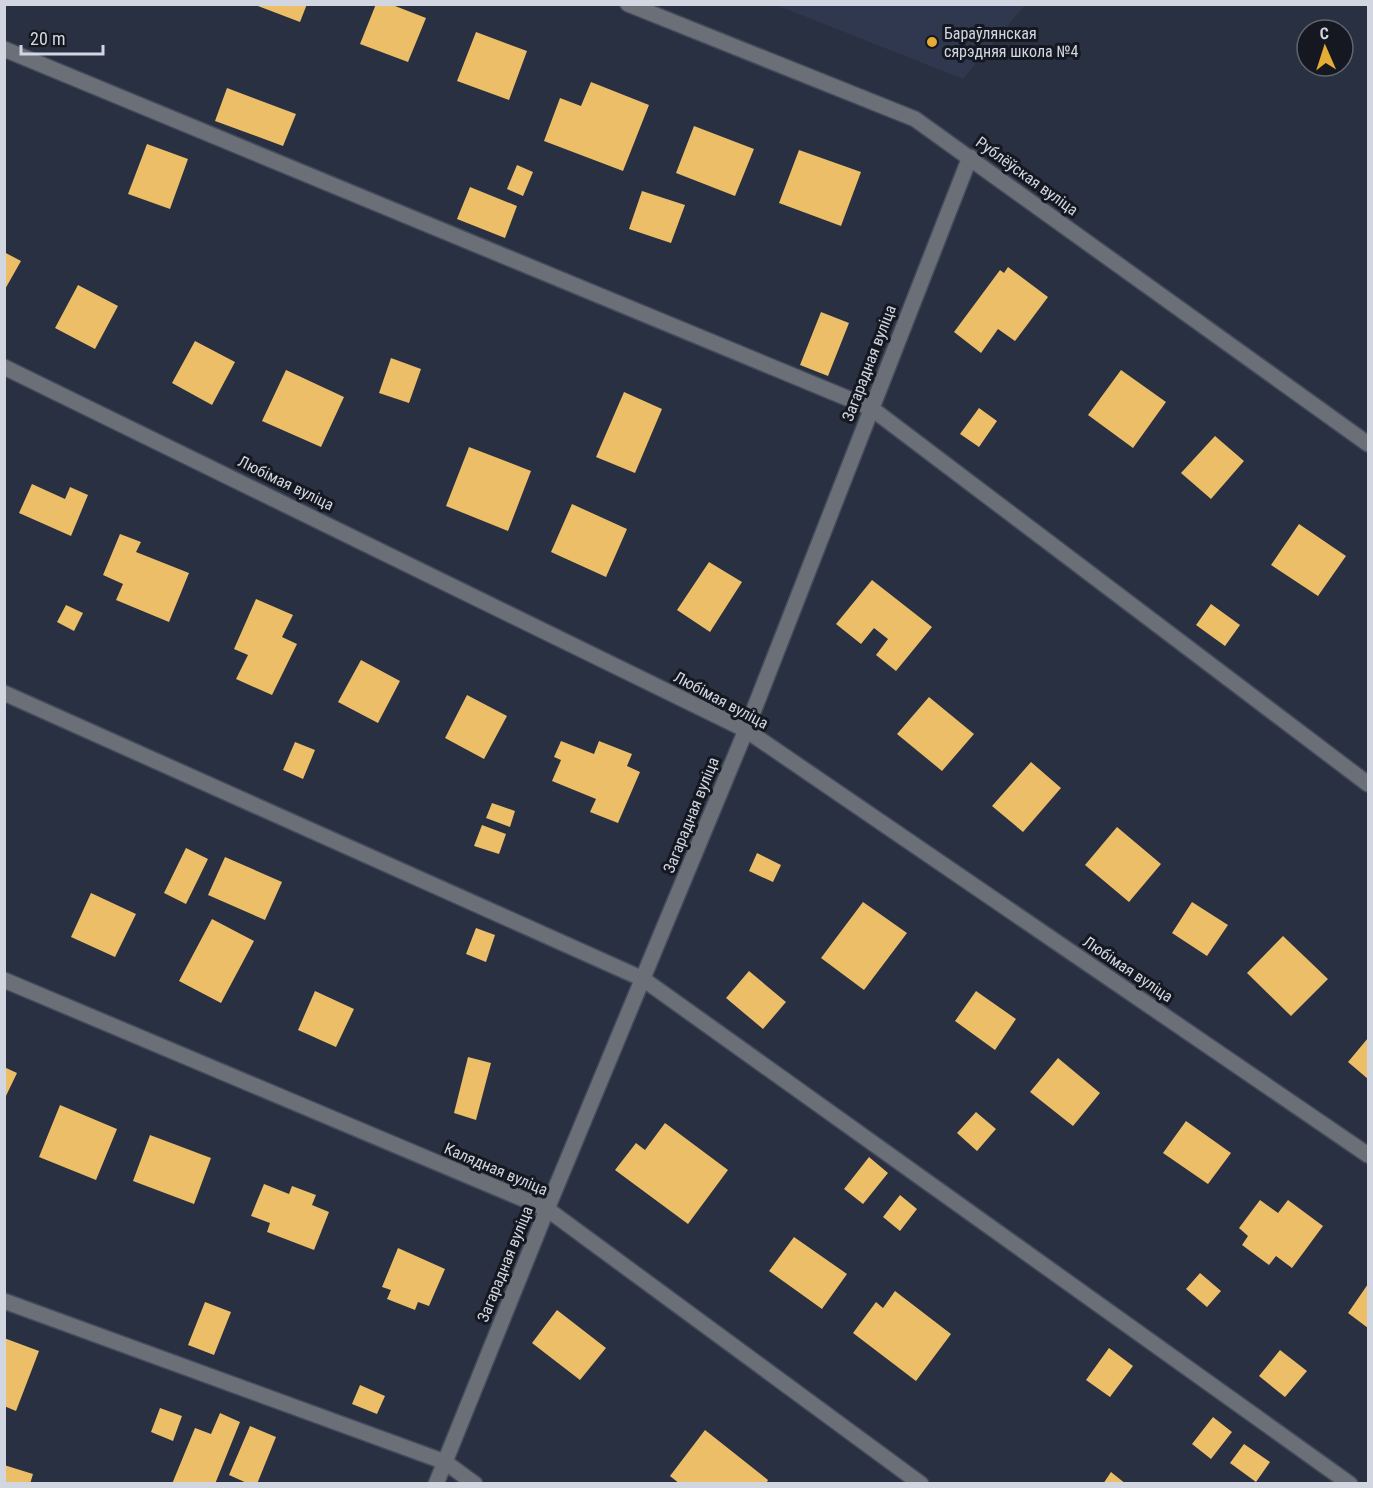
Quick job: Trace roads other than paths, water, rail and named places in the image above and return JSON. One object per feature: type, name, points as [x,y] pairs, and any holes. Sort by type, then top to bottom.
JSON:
[{"type":"street","name":"Рублёўская вуліца","points":[[628,4],[915,119],[1368,444]]},
{"type":"street","points":[[4,49],[871,408],[1368,784]]},
{"type":"street","name":"Загарадная вуліца","points":[[436,1484],[547,1209],[746,730],[970,157]]},
{"type":"street","name":"Любімая вуліца","points":[[4,367],[746,730],[1368,1155]]},
{"type":"street","points":[[4,693],[644,979],[1350,1484]]},
{"type":"street","name":"Калядная вуліца","points":[[4,980],[547,1209],[921,1484]]},
{"type":"street","points":[[4,1300],[445,1461],[475,1484]]},
{"type":"place","name":"Бараўлянская сярэдняя школа №4","points":[[932,42]]}]
